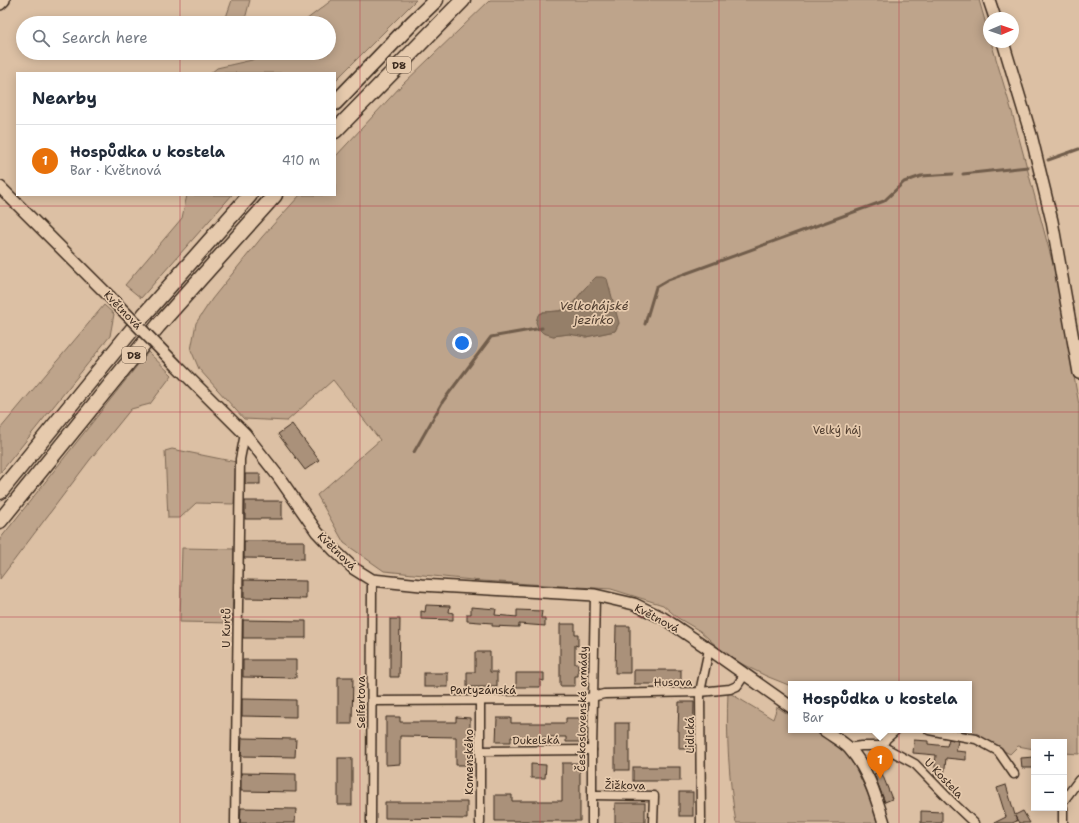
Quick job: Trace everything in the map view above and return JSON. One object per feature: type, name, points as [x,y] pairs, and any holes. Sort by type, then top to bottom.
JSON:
[{"type":"highway","name":"D8","points":[[336,102],[436,0]]},
{"type":"highway","name":"D8","points":[[336,130],[463,0]]},
{"type":"highway","name":"D8","points":[[0,492],[144,315],[249,196]]},
{"type":"highway","name":"D8","points":[[0,521],[158,326],[274,196]]},
{"type":"street","points":[[0,4],[4,0]]},
{"type":"street","points":[[990,0],[993,12]]},
{"type":"street","points":[[1005,48],[1031,135],[1052,221],[1079,373]]},
{"type":"street","name":"Květnová","points":[[0,187],[245,434],[278,476],[317,532],[348,563],[372,580],[421,585],[595,595],[634,604],[663,618],[788,705]]},
{"type":"street","name":"U Kurtů","points":[[235,823],[240,459],[245,434]]},
{"type":"street","name":"Seifertova","points":[[371,823],[372,580]]},
{"type":"street","name":"Československé armády","points":[[592,823],[595,595]]},
{"type":"street","name":"Lidická","points":[[701,823],[700,692],[709,649]]},
{"type":"street","name":"Husova","points":[[594,696],[604,694],[700,692],[730,689],[737,686],[745,674]]},
{"type":"street","name":"Partyzánská","points":[[372,701],[580,700],[594,696]]},
{"type":"street","name":"Komenského","points":[[480,701],[480,823]]},
{"type":"street","points":[[828,733],[848,748],[857,759],[867,776],[884,823]]},
{"type":"street","points":[[882,746],[893,733]]},
{"type":"street","points":[[945,733],[976,739],[998,750],[1014,774]]},
{"type":"street","name":"U Kostela","points":[[848,748],[861,746],[882,746],[915,764],[974,823]]},
{"type":"street","name":"Dukelská","points":[[480,751],[592,750]]},
{"type":"street","points":[[1067,796],[1079,780]]},
{"type":"street","name":"Žižkova","points":[[592,795],[654,796],[653,823]]},
{"type":"street","points":[[1062,811],[1063,823]]},
{"type":"green space","points":[[232,0],[250,0],[246,16],[226,16]]},
{"type":"green space","points":[[332,0],[416,0],[336,80],[336,72],[212,72],[217,68],[252,60],[336,60],[336,16],[311,16]]},
{"type":"green space","name":"Velký háj","points":[[490,0],[979,0],[983,14],[983,48],[993,48],[1012,112],[1057,279],[1079,405],[1079,754],[1067,753],[1067,739],[1031,739],[1031,748],[1018,746],[1010,754],[968,733],[972,733],[972,681],[788,681],[788,685],[766,676],[730,658],[700,631],[678,618],[663,605],[611,589],[482,581],[384,571],[344,543],[317,495],[380,440],[333,380],[287,421],[244,419],[199,369],[191,350],[196,323],[212,299],[262,237],[299,196],[336,196],[336,156],[401,86]],"holes":[[[585,288],[619,323],[615,331],[586,337],[569,334],[553,336],[543,312],[559,311],[568,307]]]},
{"type":"green space","points":[[187,196],[231,196],[141,298],[125,285],[182,218]]},
{"type":"green space","points":[[104,305],[114,314],[110,336],[0,473],[0,429]]},
{"type":"green space","points":[[148,352],[172,375],[150,404],[131,409],[89,461],[0,579],[0,539]]},
{"type":"green space","points":[[172,449],[236,462],[234,504],[196,503],[180,518],[168,518],[165,451]]},
{"type":"green space","points":[[182,548],[234,549],[232,623],[180,622]]},
{"type":"green space","points":[[728,692],[773,719],[777,707],[788,714],[788,733],[819,733],[842,748],[850,756],[881,823],[736,823],[727,725]]},
{"type":"water","name":"Velkohájské jezírko","points":[[596,277],[607,279],[619,323],[615,331],[586,337],[569,334],[553,336],[543,333],[538,328],[536,322],[538,315],[543,312],[560,311],[570,307]]},
{"type":"building","points":[[292,424],[319,460],[305,470],[278,434]]},
{"type":"building","points":[[245,474],[260,474],[260,484],[245,484]]},
{"type":"building","points":[[245,501],[282,501],[282,519],[245,519]]},
{"type":"building","points":[[244,541],[304,541],[304,559],[244,558]]},
{"type":"building","points":[[244,580],[306,581],[306,599],[244,598]]},
{"type":"building","points":[[426,605],[450,606],[449,612],[453,613],[453,620],[421,619],[421,611],[425,612]]},
{"type":"building","points":[[471,607],[496,609],[495,615],[517,617],[517,610],[542,611],[541,618],[545,618],[545,626],[519,624],[519,627],[492,626],[492,623],[467,621],[467,614],[471,614]]},
{"type":"building","points":[[390,619],[400,619],[399,677],[390,677]]},
{"type":"building","points":[[243,620],[306,621],[306,638],[243,638]]},
{"type":"building","points":[[560,624],[575,624],[575,634],[578,634],[578,646],[575,645],[575,664],[578,664],[578,676],[575,676],[575,686],[560,686]]},
{"type":"building","points":[[616,626],[630,626],[630,673],[615,673]]},
{"type":"building","points":[[475,652],[490,652],[490,672],[497,672],[497,687],[467,687],[467,672],[475,672]]},
{"type":"building","points":[[243,660],[296,660],[296,678],[243,677]]},
{"type":"building","points":[[634,670],[681,670],[681,684],[634,684]]},
{"type":"building","points":[[424,673],[448,673],[448,687],[424,687]]},
{"type":"building","points":[[516,673],[544,673],[544,681],[540,680],[540,687],[516,687]]},
{"type":"building","points":[[338,677],[353,677],[352,724],[338,724]]},
{"type":"building","points":[[242,699],[296,700],[296,717],[242,716]]},
{"type":"building","points":[[679,702],[694,702],[693,749],[679,749]]},
{"type":"building","points":[[386,717],[400,717],[400,722],[456,722],[456,717],[470,718],[470,765],[456,765],[456,737],[400,736],[400,764],[386,765]]},
{"type":"building","points":[[497,718],[511,718],[511,723],[566,723],[566,718],[581,718],[580,742],[566,742],[566,737],[511,737],[511,742],[496,742]]},
{"type":"building","points":[[615,723],[629,723],[629,770],[615,770]]},
{"type":"building","points":[[242,738],[296,739],[295,757],[241,756]]},
{"type":"building","points":[[949,739],[958,741],[956,751],[966,752],[966,760],[946,758],[944,777],[934,776],[936,755],[913,753],[914,740],[928,741],[928,744],[947,746]]},
{"type":"building","points":[[876,752],[881,752],[892,758],[888,768],[872,762]]},
{"type":"building","points":[[1031,757],[1031,768],[1022,768],[1021,758]]},
{"type":"building","points":[[338,758],[352,758],[352,805],[338,805]]},
{"type":"building","points":[[562,763],[580,763],[580,821],[495,821],[495,795],[512,795],[512,801],[562,801]]},
{"type":"building","points":[[531,764],[546,765],[545,778],[531,778]]},
{"type":"building","points":[[633,767],[680,767],[680,781],[633,781]]},
{"type":"building","points":[[881,771],[892,799],[885,802],[874,774]]},
{"type":"building","points":[[241,773],[296,774],[296,792],[241,791]]},
{"type":"building","points":[[1006,785],[1015,815],[1023,811],[1030,823],[1019,823],[1015,816],[1017,821],[1012,823],[994,823],[1006,817],[997,788]]},
{"type":"building","points":[[679,792],[693,792],[693,816],[679,816]]},
{"type":"building","points":[[385,802],[467,802],[467,819],[385,818]]},
{"type":"building","points":[[615,803],[645,803],[645,823],[615,823]]},
{"type":"building","points":[[241,808],[296,809],[295,823],[240,823]]},
{"type":"building","points":[[921,811],[942,812],[942,823],[921,823]]},
{"type":"waterway","points":[[1048,160],[1079,149]]},
{"type":"waterway","points":[[963,174],[1028,167]]},
{"type":"waterway","points":[[645,324],[656,287],[668,280],[884,201],[904,182],[921,176],[953,174]]},
{"type":"waterway","points":[[414,452],[443,401],[491,337],[542,328]]},
{"type":"place","name":"Hospůdka u kostela","points":[[880,779]]}]
